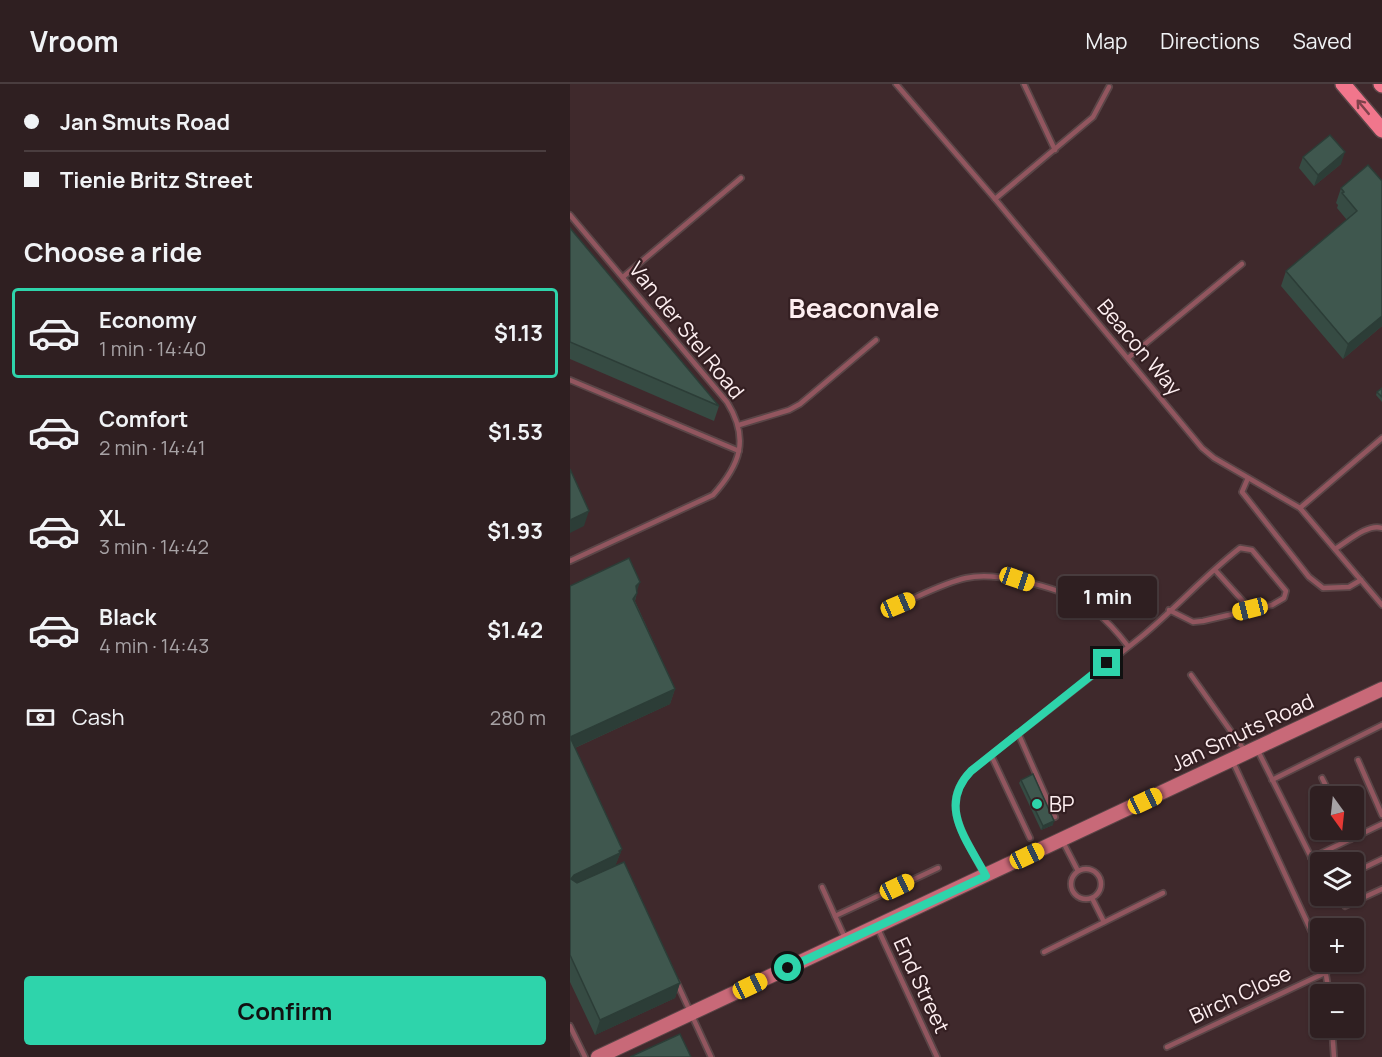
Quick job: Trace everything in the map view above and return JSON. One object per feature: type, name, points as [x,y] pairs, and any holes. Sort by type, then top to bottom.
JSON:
[{"type":"main road","points":[[1343,84],[1382,130]]},
{"type":"street","name":"Jan Smuts Road","points":[[598,1057],[1382,689]]},
{"type":"lane","name":"Beacon Way","points":[[896,84],[1206,452],[1300,508],[1382,605]]},
{"type":"lane","points":[[1024,84],[1054,150]]},
{"type":"lane","points":[[995,199],[1097,112],[1109,87]]},
{"type":"lane","points":[[623,277],[741,178]]},
{"type":"lane","name":"Van der Stel Road","points":[[570,215],[727,402],[739,425],[789,410],[800,404],[876,340]]},
{"type":"lane","points":[[1128,358],[1242,264]]},
{"type":"lane","points":[[570,380],[739,451]]},
{"type":"lane","points":[[570,561],[713,495],[730,476],[739,451],[739,425]]},
{"type":"lane","points":[[1300,508],[1382,438]]},
{"type":"lane","points":[[1248,478],[1242,492],[1309,577],[1323,588],[1349,587],[1361,580]]},
{"type":"lane","points":[[1335,549],[1367,529],[1377,526],[1382,528]]},
{"type":"lane","points":[[986,876],[956,816],[954,803],[956,791],[962,780],[1153,626],[1169,610],[1240,548],[1252,550],[1284,587],[1286,595],[1272,605],[1198,622],[1186,620],[1169,610]]},
{"type":"lane","points":[[1215,570],[1250,609]]},
{"type":"lane","points":[[898,605],[968,578],[990,576],[1017,579],[1082,602],[1109,624],[1128,646]]},
{"type":"lane","points":[[1191,675],[1252,751],[1272,780],[1310,856]]},
{"type":"lane","points":[[1272,780],[1382,725]]},
{"type":"lane","points":[[1018,733],[1055,817]]},
{"type":"lane","points":[[991,755],[1030,838]]},
{"type":"lane","points":[[1232,760],[1310,928]]},
{"type":"lane","points":[[1358,760],[1382,815]]},
{"type":"lane","points":[[1322,778],[1326,786]]},
{"type":"lane","points":[[1364,833],[1382,824]]},
{"type":"lane","points":[[1062,840],[1078,871]]},
{"type":"lane","points":[[1324,852],[1349,840]]},
{"type":"lane","points":[[1364,868],[1382,859]]},
{"type":"lane","points":[[835,916],[938,868]]},
{"type":"lane","points":[[1078,871],[1092,870],[1098,874],[1101,887],[1092,898]]},
{"type":"lane","points":[[1078,871],[1071,882],[1074,894],[1080,898],[1092,898]]},
{"type":"lane","points":[[822,887],[847,941]]},
{"type":"lane","points":[[1364,897],[1382,889]]},
{"type":"lane","points":[[1044,952],[1163,893]]},
{"type":"lane","points":[[1092,898],[1104,922]]},
{"type":"lane","name":"End Street","points":[[878,927],[937,1057]]},
{"type":"lane","points":[[672,972],[711,1057]]},
{"type":"lane","points":[[1327,972],[1328,984]]},
{"type":"lane","name":"Birch Close","points":[[1167,1047],[1327,972]]},
{"type":"lane","points":[[570,1026],[585,1057]]},
{"type":"lane","points":[[1333,1038],[1334,1057]]},
{"type":"building","points":[[1330,135],[1345,152],[1318,175],[1303,157]]},
{"type":"building","points":[[1368,165],[1382,181],[1382,316],[1348,344],[1286,271],[1357,211],[1342,193],[1344,192],[1341,188]]},
{"type":"building","points":[[570,228],[719,406],[570,342]]},
{"type":"building","points":[[570,469],[589,511],[570,520]]},
{"type":"building","points":[[629,558],[640,582],[636,586],[637,593],[633,599],[675,689],[570,737],[570,586]]},
{"type":"building","points":[[570,737],[622,849],[620,853],[574,875],[571,879],[577,883],[624,862],[680,983],[600,1020],[570,955]]},
{"type":"building","points":[[1033,774],[1054,821],[1043,826],[1021,780]]},
{"type":"building","points":[[680,1034],[691,1057],[630,1057]]},
{"type":"place","name":"BP","points":[[1037,804]]},
{"type":"district","name":"Beaconvale","points":[[864,307]]},
{"type":"route","points":[[788,968],[986,876],[956,816],[954,803],[956,791],[962,780],[1107,663]]}]
